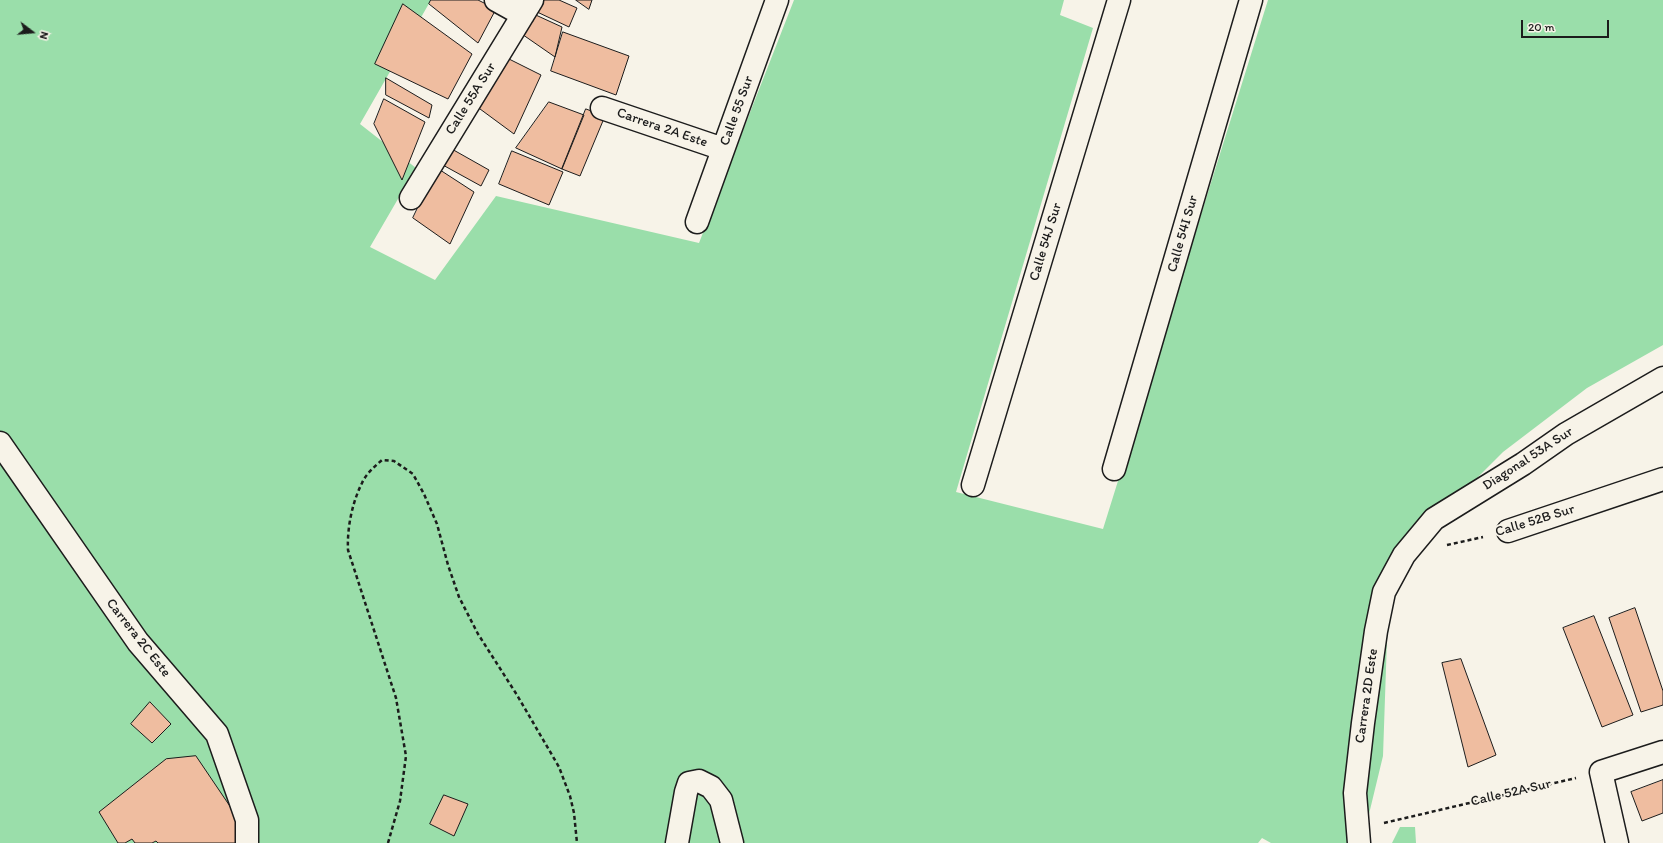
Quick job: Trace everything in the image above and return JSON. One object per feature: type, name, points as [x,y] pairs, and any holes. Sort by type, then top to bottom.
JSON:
[{"type":"street","points":[[496,0],[528,8]]},
{"type":"street","name":"Calle 55 Sur","points":[[697,222],[777,0]]},
{"type":"street","name":"Calle 54J Sur","points":[[973,485],[1119,0]]},
{"type":"street","name":"Calle 54I Sur","points":[[1114,469],[1251,0]]},
{"type":"street","name":"Calle 55A Sur","points":[[411,198],[528,8]]},
{"type":"street","name":"Carrera 2A Este","points":[[602,108],[723,149]]},
{"type":"street","name":"Diagonal 53A Sur","points":[[1404,555],[1434,519],[1523,464],[1566,434],[1663,378]]},
{"type":"street","name":"Carrera 2C Este","points":[[0,443],[138,642],[217,734],[247,820],[247,843]]},
{"type":"street","name":"Calle 52B Sur","points":[[1508,531],[1663,479]]},
{"type":"street","name":"Carrera 2D Este","points":[[1355,838],[1355,793],[1376,631],[1384,592],[1404,555]]},
{"type":"street","points":[[1617,843],[1601,772],[1663,752]]},
{"type":"street","points":[[677,843],[689,783],[699,781],[711,787],[721,800],[732,843]]},
{"type":"path","points":[[388,843],[400,800],[406,756],[396,698],[348,550],[348,534],[351,517],[362,483],[371,470],[382,460],[394,461],[412,474],[424,494],[437,524],[458,597],[478,634],[560,767],[574,813],[577,843]]},
{"type":"path","name":"Calle 52B Sur","points":[[1404,555],[1508,531]]},
{"type":"path","name":"Calle 52A Sur","points":[[1355,838],[1601,772]]},
{"type":"green space","points":[[0,0],[431,0],[360,124],[416,168],[370,247],[435,280],[496,196],[699,243],[794,0],[1064,0],[1060,15],[1093,28],[956,492],[1103,529],[1268,0],[1663,0],[1663,345],[1587,388],[1503,452],[1451,504],[1414,552],[1395,591],[1387,639],[1383,756],[1369,814],[1354,843],[1271,843],[1262,838],[1258,843],[0,843]]},
{"type":"green space","points":[[1400,827],[1415,827],[1416,843],[1392,843]]},
{"type":"building","points":[[431,0],[478,0],[496,9],[478,43],[429,4]]},
{"type":"building","points":[[540,0],[559,0],[577,8],[569,27],[535,11]]},
{"type":"building","points":[[576,0],[592,0],[589,9]]},
{"type":"building","points":[[403,4],[472,54],[448,99],[375,64]]},
{"type":"building","points":[[527,11],[562,27],[555,57],[516,30]]},
{"type":"building","points":[[563,32],[629,56],[616,95],[551,71]]},
{"type":"building","points":[[501,55],[541,75],[514,134],[476,106]]},
{"type":"building","points":[[386,78],[432,105],[429,118],[386,95]]},
{"type":"building","points":[[384,99],[425,122],[402,180],[374,124]]},
{"type":"building","points":[[549,102],[584,115],[562,169],[516,148]]},
{"type":"building","points":[[586,109],[605,116],[580,176],[562,169]]},
{"type":"building","points":[[450,148],[489,170],[481,186],[441,164]]},
{"type":"building","points":[[512,151],[563,172],[549,205],[499,184]]},
{"type":"building","points":[[437,168],[474,192],[450,244],[413,218]]},
{"type":"building","points":[[1635,608],[1663,691],[1663,705],[1641,712],[1609,618]]},
{"type":"building","points":[[1594,616],[1633,715],[1602,727],[1563,628]]},
{"type":"building","points":[[1461,659],[1496,755],[1468,767],[1442,663]]},
{"type":"building","points":[[150,702],[171,724],[152,743],[131,724]]},
{"type":"building","points":[[196,756],[242,824],[239,843],[158,843],[156,841],[152,843],[135,843],[132,839],[125,843],[118,843],[99,812],[166,759]]},
{"type":"building","points":[[1663,780],[1663,813],[1642,821],[1631,792]]},
{"type":"building","points":[[444,795],[468,804],[454,836],[430,824]]}]
